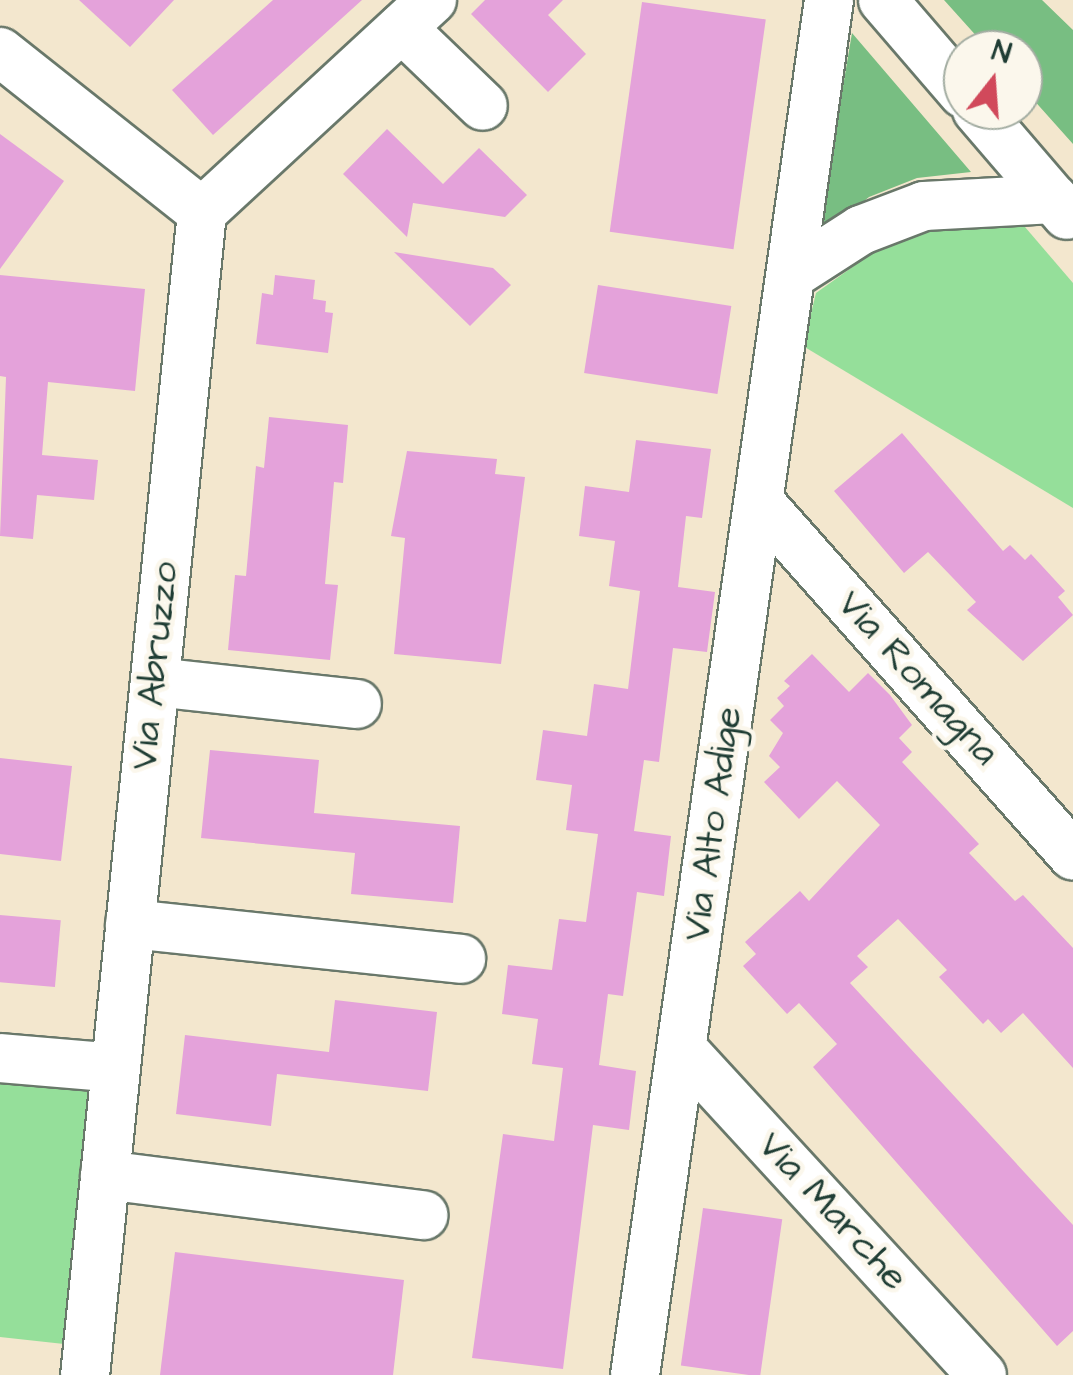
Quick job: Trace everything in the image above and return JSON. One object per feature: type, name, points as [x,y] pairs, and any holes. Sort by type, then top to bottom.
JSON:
[{"type":"street","name":"Via Alto Adige","points":[[635,1375],[794,273],[828,0]]},
{"type":"street","points":[[883,0],[943,70]]},
{"type":"street","points":[[0,52],[202,212],[417,14],[483,106]]},
{"type":"street","points":[[995,130],[1063,210]]},
{"type":"street","points":[[794,273],[862,230],[924,206],[1063,210]]},
{"type":"street","name":"Via Abruzzo","points":[[85,1375],[202,212]]},
{"type":"street","name":"Via Romagna","points":[[761,504],[1073,855]]},
{"type":"street","points":[[154,682],[357,704]]},
{"type":"street","points":[[130,924],[461,959]]},
{"type":"street","name":"Via Marche","points":[[682,1049],[982,1375]]},
{"type":"street","points":[[0,1058],[116,1068]]},
{"type":"street","points":[[105,1175],[423,1216]]},
{"type":"green space","points":[[944,0],[1042,0],[1073,30],[1073,144],[1043,110],[1043,30],[971,30]]},
{"type":"green space","points":[[852,33],[971,172],[917,178],[869,197],[817,240]]},
{"type":"green space","points":[[1019,220],[1073,283],[1073,508],[803,346],[816,293],[889,241],[941,224]]},
{"type":"green space","points":[[0,1069],[89,1076],[64,1344],[0,1337]]},
{"type":"building","points":[[79,0],[174,0],[130,47]]},
{"type":"building","points":[[273,0],[362,0],[213,135],[172,90]]},
{"type":"building","points":[[485,0],[563,0],[548,15],[586,54],[548,92],[471,14]]},
{"type":"building","points":[[642,2],[766,19],[733,249],[610,232]]},
{"type":"building","points":[[387,129],[443,184],[479,148],[527,195],[505,217],[413,203],[407,237],[343,174]]},
{"type":"building","points":[[0,134],[64,181],[0,269]]},
{"type":"building","points":[[394,252],[493,268],[511,285],[470,326]]},
{"type":"building","points":[[0,275],[145,289],[135,391],[48,382],[42,455],[98,460],[94,500],[37,495],[33,539],[0,536],[6,377],[0,376]]},
{"type":"building","points":[[275,275],[315,280],[313,299],[326,301],[325,312],[333,313],[328,353],[256,344],[262,293],[273,295]]},
{"type":"building","points":[[598,285],[731,306],[717,394],[584,373]]},
{"type":"building","points":[[269,417],[348,425],[343,483],[334,482],[325,584],[338,585],[330,660],[228,650],[235,575],[246,576],[256,466],[264,468]]},
{"type":"building","points":[[902,433],[1003,551],[1010,545],[1025,560],[1031,554],[1065,591],[1058,597],[1073,615],[1023,661],[967,610],[976,602],[928,552],[904,573],[834,491]]},
{"type":"building","points":[[636,440],[711,449],[702,518],[686,516],[678,587],[715,592],[707,652],[673,648],[659,762],[644,760],[634,831],[671,836],[664,896],[637,892],[623,996],[608,994],[599,1065],[636,1071],[629,1130],[593,1125],[563,1369],[472,1358],[503,1134],[554,1141],[563,1068],[532,1064],[538,1019],[502,1014],[508,965],[552,970],[559,919],[586,922],[598,834],[566,830],[572,785],[536,780],[543,730],[587,736],[594,684],[628,689],[640,591],[609,586],[615,541],[579,536],[585,486],[629,492]]},
{"type":"building","points":[[407,451],[497,459],[495,474],[525,477],[501,664],[394,654],[405,538],[391,536]]},
{"type":"building","points":[[812,654],[849,692],[868,673],[890,695],[912,725],[899,738],[912,752],[902,762],[979,844],[969,853],[1015,901],[1023,895],[1073,948],[1073,1068],[1023,1013],[1001,1033],[988,1019],[983,1024],[939,977],[947,970],[898,919],[857,956],[868,967],[850,983],[1073,1225],[1073,1331],[1057,1346],[813,1067],[837,1044],[799,1003],[787,1014],[743,966],[756,954],[745,942],[800,891],[809,901],[880,825],[837,781],[799,819],[764,782],[780,767],[769,756],[783,733],[770,720],[784,706],[777,698],[790,686],[784,681]]},
{"type":"building","points":[[210,750],[319,760],[314,813],[460,826],[453,903],[351,894],[355,853],[201,838]]},
{"type":"building","points":[[0,758],[72,766],[61,861],[0,854]]},
{"type":"building","points":[[0,915],[61,920],[55,987],[0,982]]},
{"type":"building","points":[[335,1000],[437,1012],[428,1091],[277,1074],[271,1126],[176,1114],[185,1035],[329,1052]]},
{"type":"building","points":[[703,1208],[782,1219],[760,1375],[681,1365]]},
{"type":"building","points":[[175,1252],[404,1280],[393,1375],[160,1375]]}]
